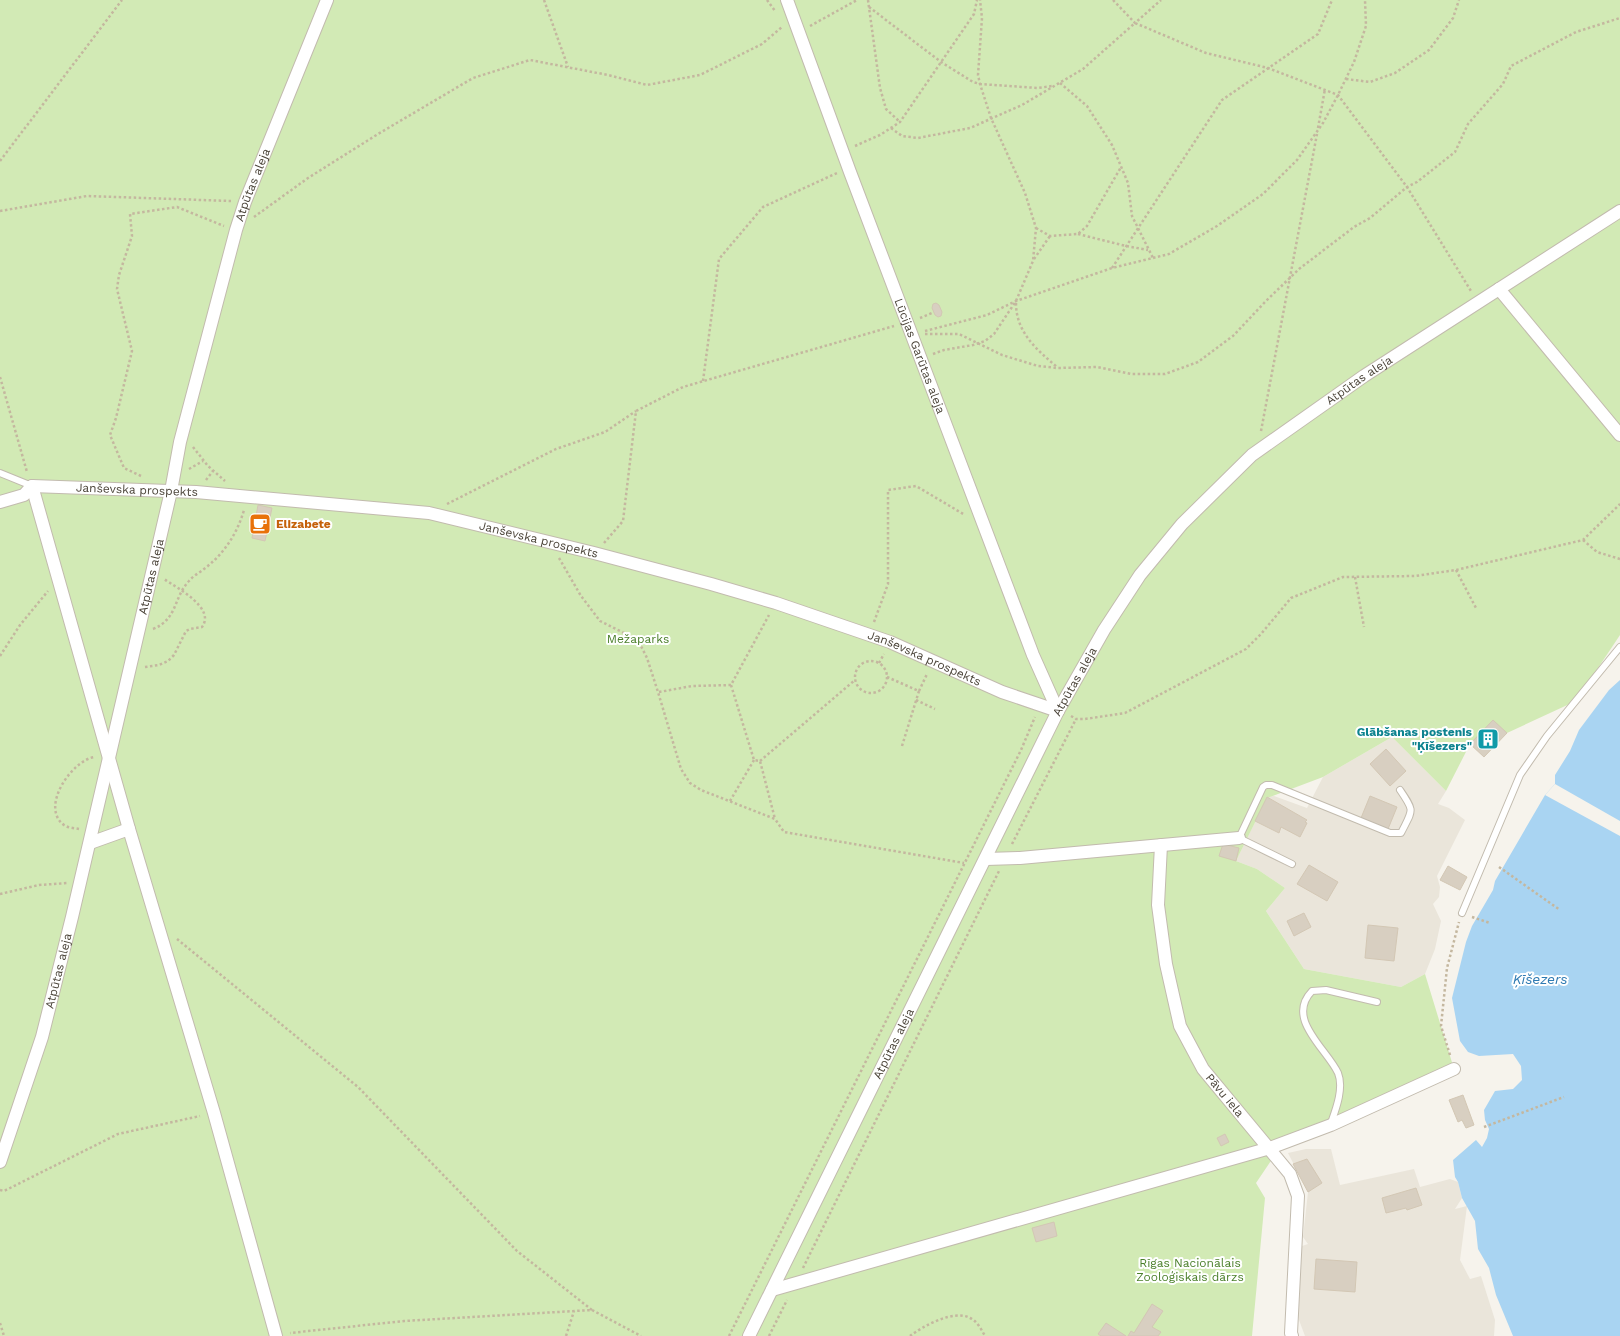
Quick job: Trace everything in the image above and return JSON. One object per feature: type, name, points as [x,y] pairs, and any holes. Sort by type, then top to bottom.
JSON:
[{"type":"street","name":"Atpūtas aleja","points":[[0,1162],[42,1037],[92,838],[171,491],[180,442],[236,230],[327,0]]},
{"type":"street","name":"Lūcijas Garūtas aleja","points":[[788,0],[920,359],[1033,655],[1058,711]]},
{"type":"street","name":"Atpūtas aleja","points":[[749,1336],[1058,711],[1104,630],[1140,575],[1182,524],[1257,452],[1364,376],[1620,210]]},
{"type":"street","points":[[1499,289],[1620,435]]},
{"type":"street","points":[[0,502],[24,495],[32,486]]},
{"type":"street","points":[[32,486],[129,829],[214,1114],[274,1336]]},
{"type":"street","name":"Janševska prospekts","points":[[32,486],[248,496],[429,513],[594,553],[776,603],[869,635],[1002,692],[1058,711]]},
{"type":"street","points":[[92,838],[129,829]]},
{"type":"street","points":[[984,863],[1005,858],[1239,838]]},
{"type":"street","name":"Pāvu iela","points":[[1161,845],[1158,906],[1166,964],[1180,1026],[1203,1069],[1290,1174],[1298,1196],[1292,1336]]},
{"type":"street","points":[[772,1290],[1270,1148],[1331,1125],[1454,1069]]},
{"type":"lane","points":[[0,473],[32,486]]},
{"type":"lane","points":[[1462,913],[1520,775],[1547,736],[1620,647]]},
{"type":"lane","points":[[1292,864],[1239,838],[1263,787],[1272,785],[1390,834],[1402,833],[1411,813],[1411,807],[1400,790]]},
{"type":"lane","points":[[1331,1125],[1338,1100],[1338,1074],[1310,1032],[1304,1014],[1306,998],[1312,991],[1326,990],[1377,1002]]},
{"type":"path","points":[[0,161],[122,0]]},
{"type":"path","points":[[544,0],[568,67]]},
{"type":"path","points":[[767,0],[776,12]]},
{"type":"path","points":[[799,29],[815,24],[857,0]]},
{"type":"path","points":[[868,0],[880,88],[886,109],[900,122]]},
{"type":"path","points":[[842,151],[880,135],[900,122],[974,14],[979,0]]},
{"type":"path","points":[[979,0],[982,18],[978,75],[991,118],[1025,193],[1036,228],[1033,260]]},
{"type":"path","points":[[1113,0],[1135,23],[1206,53],[1268,68],[1338,94],[1408,187],[1479,303]]},
{"type":"path","points":[[891,128],[902,136],[918,138],[970,128],[1022,104],[1083,69],[1161,0]]},
{"type":"path","points":[[1112,268],[1222,100],[1318,34],[1332,0]]},
{"type":"path","points":[[911,335],[987,315],[1016,301],[1112,268],[1169,254],[1209,231],[1263,194],[1297,160],[1317,131],[1346,79],[1366,26],[1365,0]]},
{"type":"path","points":[[1346,79],[1370,82],[1395,73],[1429,50],[1453,18],[1459,0]]},
{"type":"path","points":[[869,7],[941,62],[972,82],[1038,88],[1054,86]]},
{"type":"path","points":[[911,335],[959,334],[1002,355],[1038,366],[1058,368],[1097,367],[1131,374],[1165,374],[1198,362],[1233,336],[1290,278],[1354,227],[1370,218],[1455,152],[1468,124],[1503,84],[1511,66],[1576,32],[1620,18]]},
{"type":"path","points":[[148,480],[124,468],[110,435],[132,351],[117,289],[118,275],[132,236],[130,214],[177,207],[236,230],[308,178],[473,78],[530,60],[608,75],[647,85],[700,75],[762,44],[785,24]]},
{"type":"path","points":[[1060,83],[1087,106],[1112,145],[1128,183],[1132,216],[1152,258]]},
{"type":"path","points":[[1257,452],[1325,89]]},
{"type":"path","points":[[1078,234],[1088,226],[1121,167]]},
{"type":"path","points":[[703,381],[719,259],[763,207],[840,172]]},
{"type":"path","points":[[0,211],[87,196],[246,202]]},
{"type":"path","points":[[1036,228],[1050,236],[1078,234],[1148,250]]},
{"type":"path","points":[[920,359],[944,350],[985,341],[994,334],[1016,301],[1033,260],[1050,236]]},
{"type":"path","points":[[1016,301],[1016,316],[1027,338],[1058,368]]},
{"type":"path","points":[[932,309],[932,313],[934,313]]},
{"type":"path","points":[[429,513],[556,449],[606,432],[636,411],[683,387],[906,322]]},
{"type":"path","points":[[0,377],[23,462],[32,486]]},
{"type":"path","points":[[594,553],[623,520],[636,411]]},
{"type":"path","points":[[180,442],[191,443],[208,466],[226,481],[232,495]]},
{"type":"path","points":[[869,635],[888,584],[888,490],[916,486],[971,518],[967,509]]},
{"type":"path","points":[[138,632],[156,628],[165,622],[189,581],[219,556],[234,537],[248,496]]},
{"type":"path","points":[[1058,711],[1076,719],[1125,713],[1246,649],[1291,598],[1343,577],[1415,576],[1456,570],[1583,540],[1620,504]]},
{"type":"path","points":[[1583,540],[1597,552],[1620,559]]},
{"type":"path","points":[[550,542],[581,596],[600,621],[638,640],[647,658],[681,770],[690,783],[701,790],[774,819]]},
{"type":"path","points":[[1456,570],[1476,608]]},
{"type":"path","points":[[130,668],[155,666],[168,661],[174,655],[186,631],[192,628],[199,629],[204,625],[206,617],[203,610],[182,591],[152,571]]},
{"type":"path","points":[[1355,577],[1364,627]]},
{"type":"path","points":[[0,656],[20,625],[58,580]]},
{"type":"path","points":[[730,802],[754,760],[730,685],[776,603]]},
{"type":"path","points":[[754,760],[760,761],[855,680],[856,673],[864,662],[875,661],[883,667],[887,677],[884,686],[880,690],[870,693],[861,689],[855,680]]},
{"type":"path","points":[[902,746],[919,691],[933,661]]},
{"type":"path","points":[[887,677],[919,691]]},
{"type":"path","points":[[658,692],[692,686],[730,685]]},
{"type":"path","points":[[916,700],[935,709]]},
{"type":"path","points":[[729,1336],[965,863],[1035,718],[1035,704]]},
{"type":"path","points":[[769,1336],[1005,858],[1076,719]]},
{"type":"path","points":[[92,838],[62,823],[56,808],[56,798],[58,790],[63,783],[82,763],[90,758],[110,759]]},
{"type":"path","points":[[760,761],[774,819],[784,832],[965,863],[984,863]]},
{"type":"path","points":[[1499,867],[1560,910]]},
{"type":"path","points":[[0,894],[39,885],[80,882]]},
{"type":"path","points":[[1454,1069],[1441,1026],[1447,968],[1462,913]]},
{"type":"path","points":[[1472,917],[1490,923]]},
{"type":"path","points":[[158,924],[358,1087],[517,1251],[592,1310],[640,1336]]},
{"type":"path","points":[[1484,1127],[1564,1097]]},
{"type":"path","points":[[0,1190],[4,1191],[118,1134],[214,1114]]},
{"type":"path","points":[[274,1336],[404,1321],[592,1310]]},
{"type":"path","points":[[566,1336],[574,1311]]},
{"type":"path","points":[[910,1336],[938,1320],[958,1315],[970,1318],[979,1326],[985,1336]]},
{"type":"path","points":[[0,1323],[4,1336]]},
{"type":"shaded area","points":[[1392,737],[1446,791],[1438,804],[1449,808],[1465,820],[1437,876],[1440,887],[1439,897],[1433,904],[1441,921],[1435,949],[1425,974],[1401,987],[1304,969],[1266,911],[1285,888],[1257,869],[1236,861],[1267,797],[1274,796],[1307,808],[1323,777]]},
{"type":"shaded area","points":[[1306,1149],[1331,1149],[1340,1185],[1414,1169],[1420,1187],[1450,1179],[1458,1182],[1462,1198],[1455,1209],[1467,1206],[1460,1260],[1470,1279],[1481,1276],[1495,1320],[1494,1336],[1305,1336],[1296,1312],[1302,1246],[1308,1244],[1303,1237],[1308,1192],[1288,1153]]},
{"type":"green space","name":"Mežaparks","points":[[0,0],[1620,0],[1620,635],[1576,701],[1507,733],[1470,744],[1446,791],[1392,737],[1323,777],[1267,798],[1236,861],[1257,869],[1285,888],[1266,911],[1304,969],[1401,987],[1425,974],[1454,1069],[1287,1137],[1256,1183],[1265,1198],[1252,1336],[0,1336]]},
{"type":"water","name":"Ķīšezers","points":[[1620,680],[1620,1336],[1513,1336],[1496,1295],[1489,1268],[1478,1249],[1475,1221],[1462,1198],[1455,1177],[1453,1160],[1476,1140],[1482,1147],[1489,1129],[1485,1120],[1484,1110],[1495,1091],[1513,1089],[1522,1080],[1521,1066],[1513,1054],[1479,1056],[1468,1052],[1460,1041],[1452,998],[1466,942],[1472,926],[1493,890],[1495,881],[1545,795],[1555,784],[1555,775],[1570,751],[1579,730],[1609,690]]},
{"type":"pier","points":[[1555,784],[1620,821],[1620,836],[1545,795]]},
{"type":"building","points":[[936,303],[942,312],[941,316],[938,317],[932,308],[933,304]]},
{"type":"building","points":[[258,505],[272,508],[265,541],[252,538]]},
{"type":"building","name":"Glābšanas postenis \"Ķīšezers\"","points":[[1493,720],[1507,733],[1484,757],[1470,744]]},
{"type":"building","points":[[1386,749],[1406,771],[1390,786],[1370,764]]},
{"type":"building","points":[[1370,796],[1397,807],[1388,829],[1361,818]]},
{"type":"building","points":[[1267,797],[1307,820],[1300,837],[1281,827],[1279,833],[1255,821]]},
{"type":"building","points":[[1223,844],[1239,848],[1236,861],[1219,856]]},
{"type":"building","points":[[1309,865],[1338,882],[1327,901],[1297,884]]},
{"type":"building","points":[[1448,866],[1467,877],[1460,890],[1440,880]]},
{"type":"building","points":[[1304,913],[1311,927],[1294,936],[1287,921]]},
{"type":"building","points":[[1368,925],[1398,928],[1394,961],[1365,958]]},
{"type":"building","points":[[1463,1095],[1474,1125],[1466,1128],[1462,1120],[1458,1122],[1449,1100]]},
{"type":"building","points":[[1225,1134],[1229,1142],[1221,1146],[1217,1138]]},
{"type":"building","points":[[1307,1159],[1322,1183],[1308,1192],[1293,1164]]},
{"type":"building","points":[[1416,1188],[1422,1205],[1407,1210],[1406,1208],[1386,1213],[1382,1198]]},
{"type":"building","points":[[1054,1222],[1057,1236],[1036,1242],[1032,1228]]},
{"type":"building","points":[[1316,1259],[1357,1262],[1355,1292],[1314,1289]]},
{"type":"building","points":[[1152,1304],[1163,1311],[1152,1327],[1161,1332],[1158,1336],[1128,1336],[1131,1331],[1134,1333]]},
{"type":"building","points":[[1106,1323],[1126,1336],[1101,1336],[1098,1334]]},
{"type":"place","name":"Elizabete","points":[[260,524]]},
{"type":"place","name":"Glābšanas postenis \"Ķīšezers\"","points":[[1488,739]]},
{"type":"park label","name":"Rīgas Nacionālais Zooloģiskais dārzs","points":[[1190,1270]]}]
